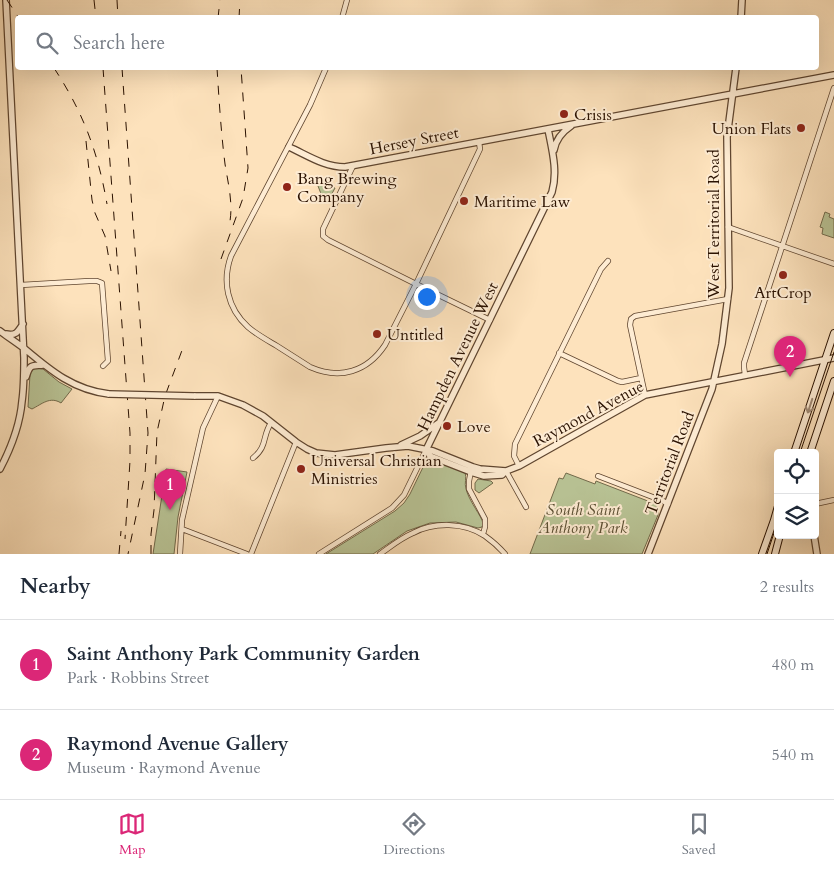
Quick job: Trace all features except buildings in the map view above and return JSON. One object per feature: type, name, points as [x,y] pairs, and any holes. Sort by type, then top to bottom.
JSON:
[{"type":"main road","points":[[795,449],[834,333]]},
{"type":"main road","points":[[811,449],[834,382]]},
{"type":"main road","points":[[762,554],[774,520]]},
{"type":"main road","points":[[775,554],[779,539]]},
{"type":"street","points":[[0,469],[10,449],[17,426],[22,404],[24,379],[23,324],[6,0]]},
{"type":"street","points":[[343,15],[347,0]]},
{"type":"street","points":[[741,15],[742,0]]},
{"type":"street","points":[[325,70],[310,105],[231,256],[226,280],[228,295],[234,309],[250,329],[318,371],[332,374],[357,369],[375,358],[386,345],[480,149],[478,142]]},
{"type":"street","name":"West Territorial Road","points":[[714,381],[728,299],[726,138],[736,70]]},
{"type":"street","name":"Hersey Street","points":[[289,146],[321,163],[337,167],[353,166],[834,75]]},
{"type":"street","points":[[745,375],[744,363],[834,88]]},
{"type":"street","points":[[553,154],[555,144],[561,134],[574,124]]},
{"type":"street","name":"Hampden Avenue West","points":[[319,554],[392,508],[404,495],[552,192],[555,168],[548,129]]},
{"type":"street","points":[[353,166],[323,229],[323,236],[490,320]]},
{"type":"street","points":[[728,227],[834,264]]},
{"type":"street","points":[[519,466],[514,456],[515,444],[601,269],[608,261]]},
{"type":"street","points":[[21,285],[89,281],[102,283],[108,361],[103,366]]},
{"type":"street","points":[[645,395],[630,325],[631,319],[635,316],[728,299]]},
{"type":"street","points":[[2,332],[15,335],[23,324]]},
{"type":"street","name":"Raymond Avenue","points":[[2,332],[43,365],[74,385],[92,392],[218,396],[256,411],[307,449],[335,455],[408,446],[426,450],[430,456],[472,470],[477,474],[491,476],[502,475],[506,471],[519,466],[645,395],[834,358]]},
{"type":"street","points":[[560,353],[618,381],[622,382],[641,378]]},
{"type":"street","points":[[24,379],[31,366],[43,365]]},
{"type":"street","name":"Territorial Road","points":[[648,554],[714,381]]},
{"type":"street","points":[[180,554],[182,520],[203,428],[218,396]]},
{"type":"street","points":[[396,447],[420,436],[441,420]]},
{"type":"street","points":[[253,458],[261,450],[271,423]]},
{"type":"street","points":[[251,554],[296,442]]},
{"type":"street","points":[[472,470],[469,489],[486,519],[483,534]]},
{"type":"street","points":[[506,471],[526,507]]},
{"type":"street","points":[[598,476],[668,504]]},
{"type":"street","points":[[819,503],[834,500]]},
{"type":"street","points":[[380,554],[414,532],[430,527],[447,525],[459,526],[483,534],[505,554]]},
{"type":"street","points":[[182,529],[247,554]]},
{"type":"street","points":[[815,539],[817,554]]},
{"type":"green space","points":[[320,181],[335,188],[328,201],[323,199],[318,186]]},
{"type":"green space","points":[[825,212],[834,219],[834,238],[822,234],[823,228],[820,227]]},
{"type":"green space","points":[[36,368],[43,369],[59,382],[72,389],[61,403],[53,400],[32,409],[28,407],[30,374]]},
{"type":"green space","points":[[427,459],[465,472],[466,489],[482,520],[482,527],[478,528],[456,522],[430,523],[407,531],[373,554],[326,554],[395,511],[404,503]]},
{"type":"green space","points":[[166,469],[187,472],[178,517],[174,554],[153,554]]},
{"type":"green space","name":"South Saint Anthony Park","points":[[566,473],[595,484],[596,481],[653,503],[658,507],[658,515],[642,554],[530,554],[559,478],[563,479]]},
{"type":"green space","points":[[478,479],[493,483],[479,493],[475,490],[475,483]]},
{"type":"tram line","points":[[801,449],[834,352]]},
{"type":"tram line","points":[[767,554],[774,533]]},
{"type":"railway","points":[[7,0],[17,15]]},
{"type":"railway","points":[[94,0],[96,15]]},
{"type":"railway","points":[[117,0],[118,15]]},
{"type":"railway","points":[[218,15],[220,0]]},
{"type":"railway","points":[[239,15],[240,0]]},
{"type":"railway","points":[[55,70],[73,100],[88,133],[99,167],[107,204]]},
{"type":"railway","points":[[103,70],[130,433],[125,539]]},
{"type":"railway","points":[[122,70],[148,433],[145,474],[128,554]]},
{"type":"railway","points":[[217,70],[222,140],[231,200],[230,221]]},
{"type":"railway","points":[[221,259],[243,198],[248,168],[241,70]]},
{"type":"railway","points":[[86,141],[92,200],[95,213],[105,236],[111,271]]},
{"type":"railway","points":[[151,554],[157,432],[165,396],[184,345]]},
{"type":"railway","points":[[119,554],[121,531]]},
{"type":"place","name":"Crisis","points":[[564,114]]},
{"type":"place","name":"Union Flats","points":[[801,128]]},
{"type":"place","name":"Bang Brewing Company","points":[[287,187]]},
{"type":"place","name":"Maritime Law","points":[[464,201]]},
{"type":"place","name":"ArtCrop","points":[[783,275]]},
{"type":"place","name":"Untitled","points":[[377,334]]},
{"type":"place","name":"Raymond Avenue Gallery","points":[[790,377]]},
{"type":"place","name":"Love","points":[[447,426]]},
{"type":"place","name":"Universal Christian Ministries","points":[[301,469]]},
{"type":"place","name":"Saint Anthony Park Community Garden","points":[[170,510]]}]
